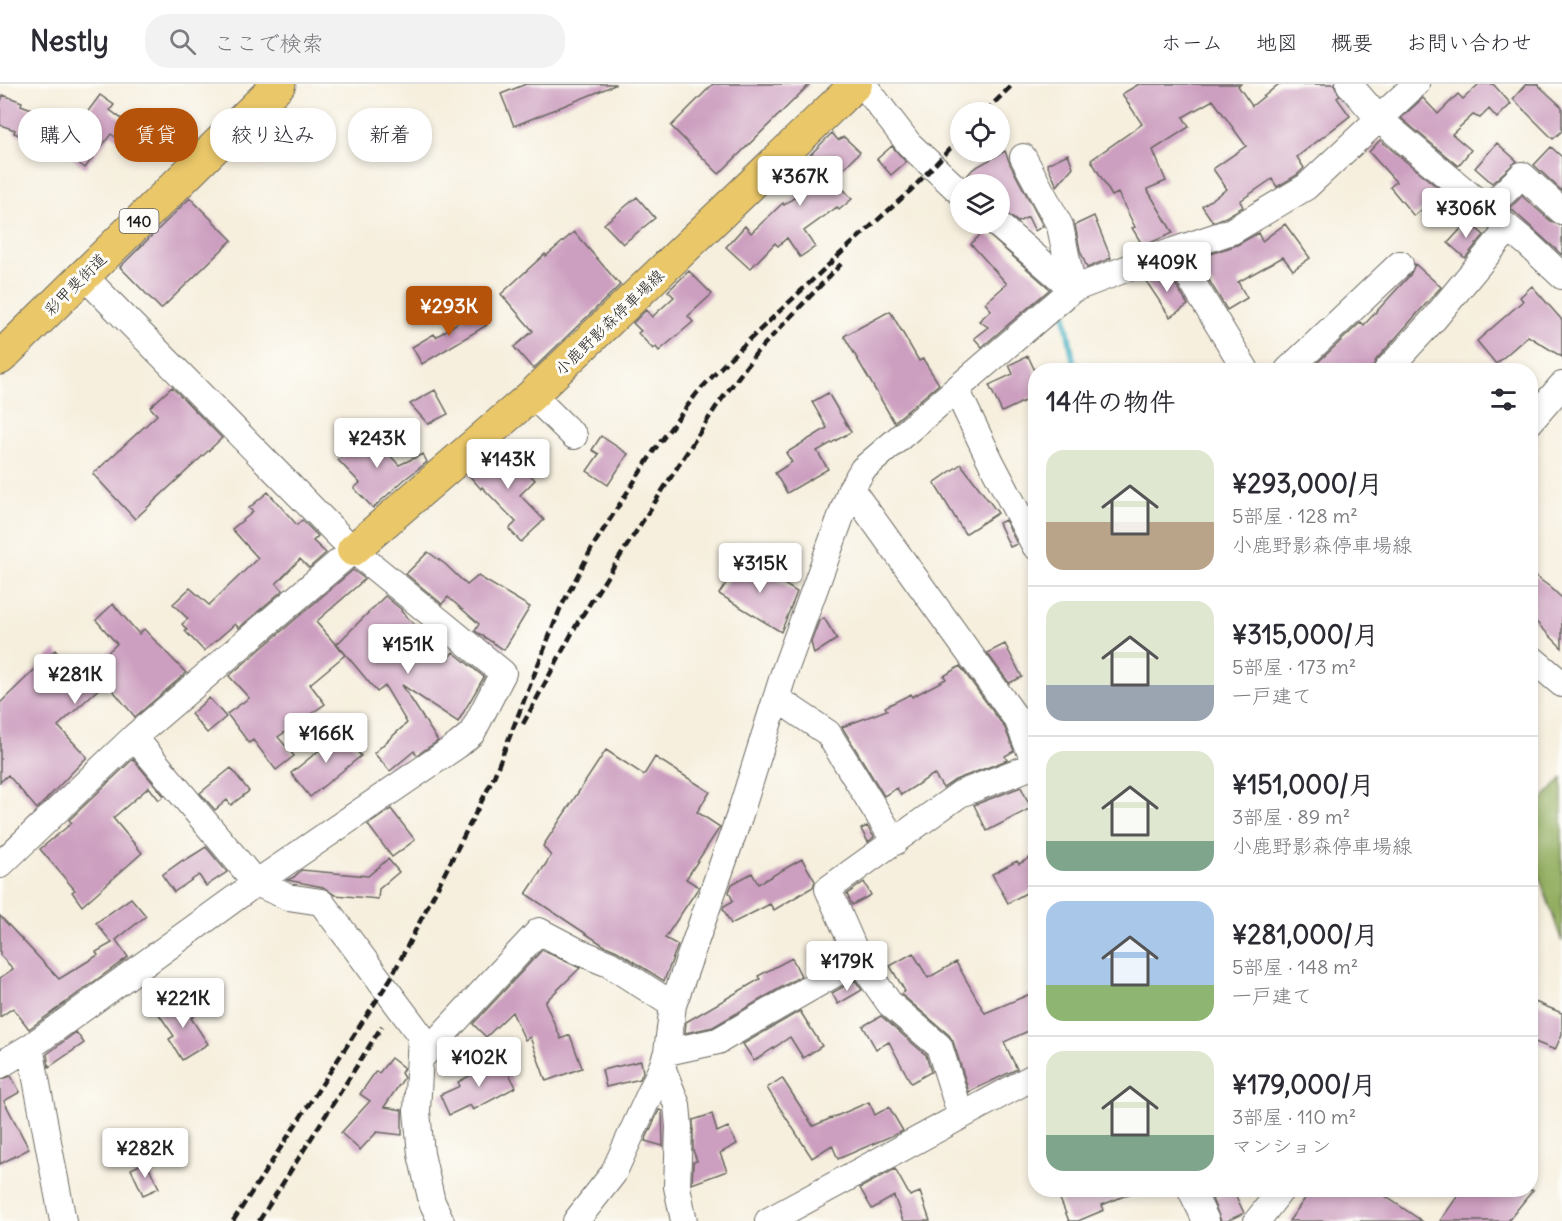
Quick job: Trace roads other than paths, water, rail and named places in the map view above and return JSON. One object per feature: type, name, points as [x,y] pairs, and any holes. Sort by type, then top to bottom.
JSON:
[{"type":"highway","name":"彩甲斐街道","points":[[0,358],[279,84]]},
{"type":"main road","name":"小鹿野影森停車場線","points":[[353,550],[532,395],[856,84]]},
{"type":"street","points":[[863,84],[909,144],[950,183]]},
{"type":"street","points":[[1350,84],[1379,119],[1487,209],[1562,276]]},
{"type":"street","points":[[576,1221],[613,1174],[664,1060],[673,1005],[739,817],[776,698],[852,489],[862,468],[1074,289],[1232,231],[1306,187],[1416,84]]},
{"type":"street","points":[[1023,157],[1060,226],[1074,289]]},
{"type":"street","points":[[1487,209],[1522,175],[1562,211]]},
{"type":"street","points":[[1393,363],[1434,319],[1509,228]]},
{"type":"street","points":[[1009,234],[1074,289]]},
{"type":"street","points":[[1173,251],[1242,363]]},
{"type":"street","points":[[1295,363],[1400,264]]},
{"type":"street","points":[[0,1065],[30,1047],[256,883],[465,739],[472,733],[503,673],[353,550],[83,275]]},
{"type":"street","points":[[1538,413],[1562,386]]},
{"type":"street","points":[[956,389],[1028,533]]},
{"type":"street","points":[[532,395],[574,435]]},
{"type":"street","points":[[852,489],[1018,721],[1028,747]]},
{"type":"street","points":[[0,865],[134,737],[353,550]]},
{"type":"street","points":[[1538,664],[1562,684]]},
{"type":"street","points":[[776,698],[828,733],[895,842]]},
{"type":"street","points":[[134,737],[256,883],[288,897],[321,902],[421,1048],[417,1110],[421,1154],[432,1202],[441,1221]]},
{"type":"street","points":[[961,1116],[939,1046],[890,1004],[859,960],[828,889],[960,794],[1028,768]]},
{"type":"street","points":[[421,1048],[539,931],[577,951],[609,964],[673,1005]]},
{"type":"street","points":[[664,1060],[718,1041],[859,960]]},
{"type":"street","points":[[30,1047],[63,1221]]},
{"type":"street","points":[[664,1060],[677,1105],[679,1127],[677,1187],[684,1221]]},
{"type":"street","points":[[768,1221],[1028,1080]]},
{"type":"street","points":[[1194,1197],[1206,1221]]},
{"type":"street","points":[[1257,1221],[1276,1197]]},
{"type":"waterway","points":[[1065,316],[1074,363]]},
{"type":"railway","points":[[995,102],[1013,84]]},
{"type":"railway","points":[[233,1221],[391,978],[493,779],[560,609],[593,546],[655,449],[697,393],[727,361],[911,190],[950,149]]},
{"type":"railway","points":[[523,724],[578,622],[716,407],[757,352],[841,264]]},
{"type":"railway","points":[[259,1221],[382,1026]]}]
